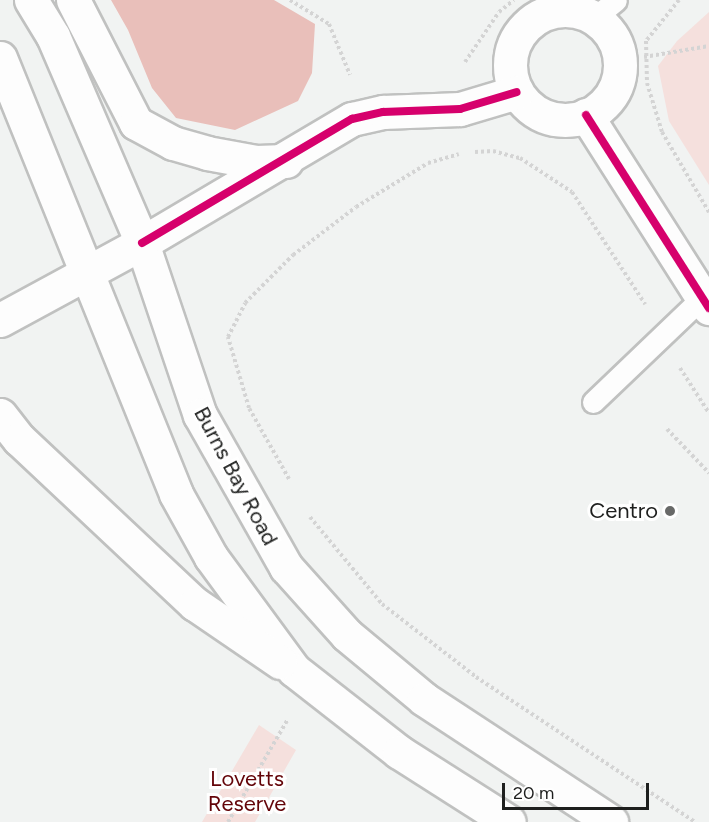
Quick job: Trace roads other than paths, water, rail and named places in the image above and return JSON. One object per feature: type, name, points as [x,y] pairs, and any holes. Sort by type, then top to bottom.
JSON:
[{"type":"main road","name":"Burns Bay Road","points":[[31,0],[53,36],[142,243],[200,415],[286,567],[347,635],[424,699],[611,822]]},
{"type":"main road","points":[[72,0],[136,123],[172,143],[207,153],[256,162],[286,161]]},
{"type":"main road","points":[[586,7],[612,36],[619,70],[612,94],[586,116],[547,117],[517,92],[510,62],[521,33],[536,19],[586,7]]},
{"type":"main road","points":[[0,58],[176,494],[212,557],[294,670]]},
{"type":"main road","points":[[0,320],[286,161],[333,130],[369,114],[452,111],[517,92]]},
{"type":"main road","points":[[586,116],[706,303]]},
{"type":"main road","points":[[4,428],[195,604],[294,670],[399,752],[508,822]]},
{"type":"lane","points":[[593,402],[662,335],[706,303]]},
{"type":"place","name":"Centro","points":[[670,511]]},
{"type":"park label","name":"Lovetts Reserve","points":[[247,790]]}]
